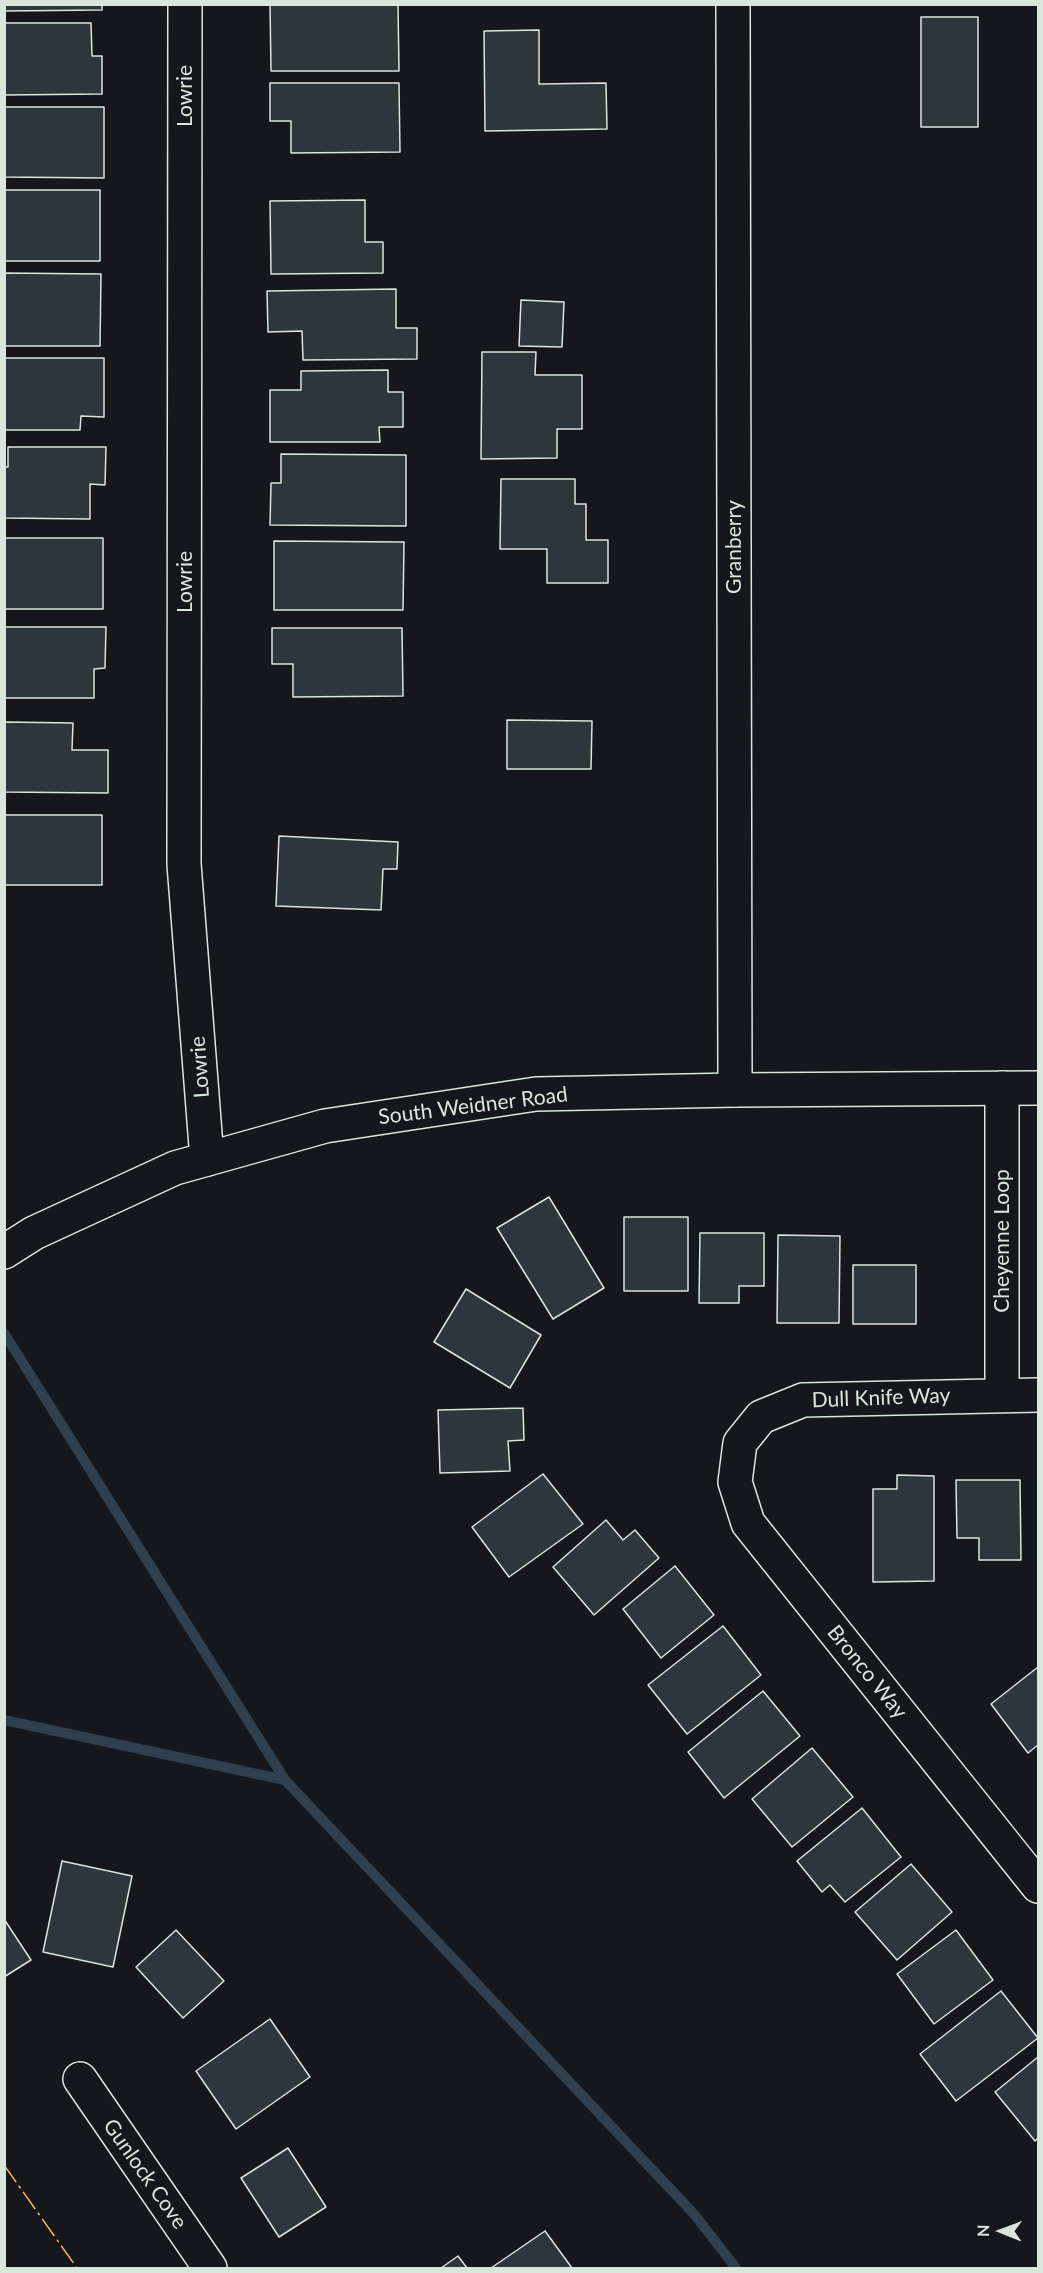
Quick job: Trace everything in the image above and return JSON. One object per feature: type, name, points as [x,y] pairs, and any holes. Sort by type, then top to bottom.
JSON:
[{"type":"street","name":"Lowrie","points":[[185,4],[184,864],[207,1159]]},
{"type":"street","name":"Granberry","points":[[733,4],[735,1090]]},
{"type":"street","name":"Cheyenne Loop","points":[[1002,1088],[1002,1395]]},
{"type":"street","name":"South Weidner Road","points":[[4,1252],[34,1233],[175,1168],[325,1126],[536,1094],[1038,1088]]},
{"type":"street","name":"Dull Knife Way","points":[[740,1443],[761,1416],[803,1400],[1038,1395]]},
{"type":"street","name":"Bronco Way","points":[[740,1443],[735,1482],[748,1523],[1038,1886]]},
{"type":"street","name":"Gunlock Cove","points":[[80,2079],[210,2268]]},
{"type":"building","points":[[4,4],[102,4],[102,10],[4,11]]},
{"type":"building","points":[[270,4],[398,4],[399,71],[271,71]]},
{"type":"building","points":[[921,17],[978,17],[978,127],[921,127]]},
{"type":"building","points":[[4,23],[91,23],[92,56],[102,56],[102,94],[4,95]]},
{"type":"building","points":[[539,30],[539,84],[606,83],[607,129],[485,131],[484,31]]},
{"type":"building","points":[[270,83],[399,83],[400,152],[291,153],[291,121],[270,121]]},
{"type":"building","points":[[4,107],[104,107],[104,178],[4,177]]},
{"type":"building","points":[[4,190],[100,190],[100,261],[4,261]]},
{"type":"building","points":[[365,200],[365,242],[383,242],[383,273],[271,274],[270,201]]},
{"type":"building","points":[[4,273],[101,274],[100,346],[4,346]]},
{"type":"building","points":[[396,289],[396,328],[417,328],[417,359],[303,360],[302,331],[268,332],[267,291]]},
{"type":"building","points":[[521,300],[564,302],[562,347],[519,346]]},
{"type":"building","points":[[482,352],[536,352],[535,375],[582,375],[582,429],[557,429],[557,458],[481,459]]},
{"type":"building","points":[[4,358],[104,358],[104,417],[81,416],[80,430],[4,430]]},
{"type":"building","points":[[388,370],[388,392],[403,392],[403,427],[379,427],[380,442],[270,442],[270,390],[301,390],[301,371]]},
{"type":"building","points":[[8,447],[106,447],[105,485],[90,484],[90,519],[4,518],[4,467],[8,467]]},
{"type":"building","points":[[281,454],[406,455],[406,526],[270,525],[271,483],[281,483]]},
{"type":"building","points":[[501,479],[575,479],[575,504],[586,504],[586,540],[608,540],[608,583],[547,583],[547,549],[500,549]]},
{"type":"building","points":[[4,538],[103,538],[103,609],[4,609]]},
{"type":"building","points":[[274,541],[404,542],[403,610],[274,610]]},
{"type":"building","points":[[4,627],[106,627],[105,668],[94,669],[94,698],[4,698]]},
{"type":"building","points":[[272,628],[402,628],[403,696],[293,697],[293,664],[272,664]]},
{"type":"building","points":[[507,720],[592,721],[591,769],[507,769]]},
{"type":"building","points":[[4,722],[73,723],[72,750],[108,750],[108,793],[4,792]]},
{"type":"building","points":[[4,815],[102,815],[102,885],[4,885]]},
{"type":"building","points":[[279,836],[398,842],[397,869],[383,869],[381,910],[276,906]]},
{"type":"building","points":[[549,1197],[604,1288],[553,1319],[497,1228]]},
{"type":"building","points":[[624,1217],[688,1217],[688,1291],[624,1291]]},
{"type":"building","points":[[700,1233],[764,1233],[764,1286],[739,1286],[739,1303],[699,1303]]},
{"type":"building","points":[[778,1235],[840,1236],[839,1323],[777,1323]]},
{"type":"building","points":[[853,1265],[916,1265],[916,1324],[853,1324]]},
{"type":"building","points":[[466,1289],[541,1335],[510,1388],[434,1342]]},
{"type":"building","points":[[523,1408],[524,1440],[508,1441],[510,1471],[440,1473],[438,1410]]},
{"type":"building","points":[[543,1474],[583,1524],[509,1577],[472,1527]]},
{"type":"building","points":[[897,1475],[934,1476],[934,1581],[873,1582],[873,1489],[897,1489]]},
{"type":"building","points":[[956,1480],[1020,1480],[1021,1560],[979,1560],[979,1538],[957,1538]]},
{"type":"building","points":[[606,1520],[623,1540],[635,1530],[659,1558],[594,1615],[553,1567]]},
{"type":"building","points":[[675,1566],[714,1615],[661,1658],[623,1609]]},
{"type":"building","points":[[723,1626],[761,1675],[687,1734],[648,1685]]},
{"type":"building","points":[[1038,1667],[1038,1745],[1028,1753],[991,1704]]},
{"type":"building","points":[[763,1691],[800,1736],[724,1798],[688,1752]]},
{"type":"building","points":[[812,1748],[853,1797],[792,1847],[752,1799]]},
{"type":"building","points":[[862,1808],[901,1857],[845,1902],[830,1885],[822,1892],[797,1861]]},
{"type":"building","points":[[62,1861],[132,1876],[113,1967],[43,1952]]},
{"type":"building","points":[[911,1864],[952,1912],[897,1960],[855,1912]]},
{"type":"building","points":[[4,1919],[31,1960],[4,1977]]},
{"type":"building","points":[[176,1930],[224,1981],[183,2018],[136,1967]]},
{"type":"building","points":[[956,1930],[993,1980],[934,2024],[897,1974]]},
{"type":"building","points":[[1001,1991],[1038,2038],[956,2101],[920,2054]]},
{"type":"building","points":[[270,2019],[310,2077],[236,2129],[196,2071]]},
{"type":"building","points":[[1038,2057],[1038,2138],[1035,2141],[995,2092]]},
{"type":"building","points":[[288,2148],[326,2207],[279,2237],[241,2178]]},
{"type":"building","points":[[545,2231],[572,2268],[491,2268]]},
{"type":"building","points":[[458,2256],[467,2268],[441,2268]]},
{"type":"waterway","points":[[4,1333],[285,1780],[694,2214],[736,2268]]},
{"type":"waterway","points":[[4,1720],[285,1780]]},
{"type":"power","points":[[4,2165],[77,2268]]}]
